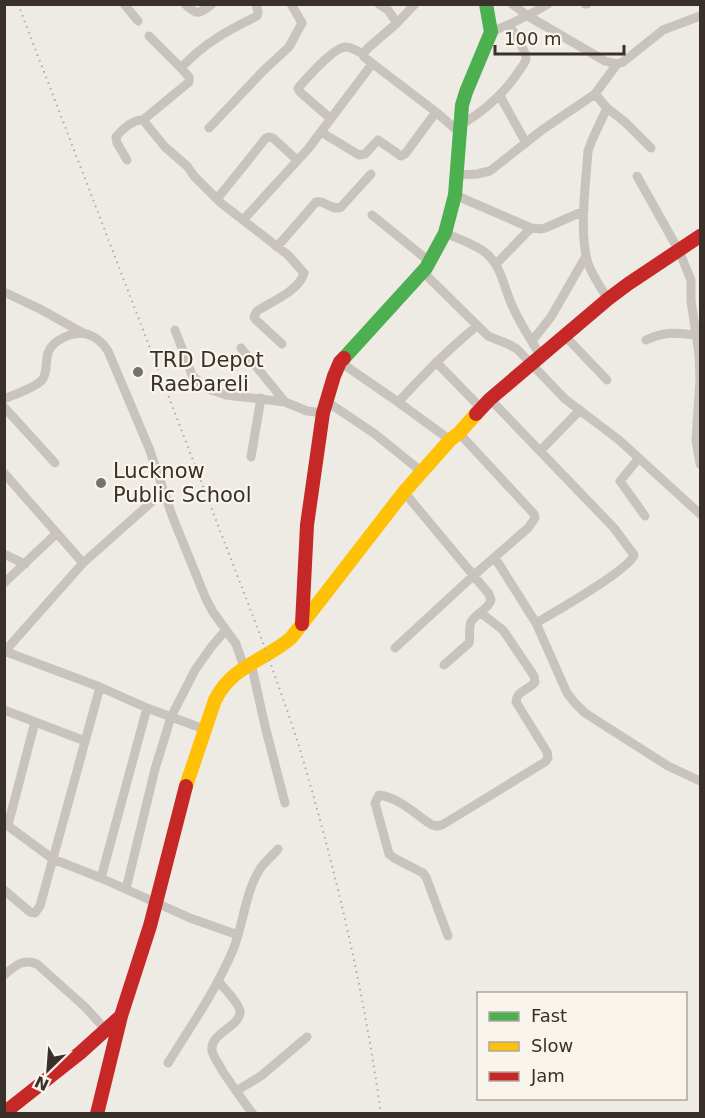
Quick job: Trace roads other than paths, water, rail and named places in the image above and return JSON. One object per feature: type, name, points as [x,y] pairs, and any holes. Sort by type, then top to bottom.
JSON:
[{"type":"street","points":[[124,4],[138,21]]},
{"type":"street","points":[[184,4],[193,12],[200,13],[212,4]]},
{"type":"street","points":[[181,68],[204,46],[224,32],[256,16],[258,12],[256,4]]},
{"type":"street","points":[[210,128],[292,43],[302,23],[291,4]]},
{"type":"street","points":[[379,4],[388,10],[397,23]]},
{"type":"street","points":[[363,54],[415,4]]},
{"type":"street","points":[[302,624],[307,525],[325,407],[334,376],[340,362],[355,344],[426,267],[445,233],[455,195],[462,105],[491,32],[486,4]]},
{"type":"street","points":[[512,4],[528,16],[605,61],[616,64],[633,55],[663,30],[700,16]]},
{"type":"street","points":[[491,32],[528,16],[548,4]]},
{"type":"street","points":[[460,129],[500,96],[524,63],[526,57],[524,50],[509,25]]},
{"type":"street","points":[[127,160],[116,137],[136,120],[144,120],[189,82],[189,77],[149,36]]},
{"type":"street","points":[[331,119],[298,88],[330,55],[336,50],[347,47],[363,54],[372,64],[460,129]]},
{"type":"street","points":[[243,220],[308,149],[372,64]]},
{"type":"street","points":[[457,175],[490,171],[542,129],[595,94],[616,64]]},
{"type":"street","points":[[595,94],[651,148]]},
{"type":"street","points":[[500,96],[525,143]]},
{"type":"street","points":[[607,108],[588,151],[583,226],[586,256],[608,299]]},
{"type":"street","points":[[321,132],[359,155],[365,153],[378,140],[400,156],[405,153],[436,112]]},
{"type":"street","points":[[144,120],[165,147],[187,166],[217,199],[278,247],[304,273],[299,283],[283,296],[257,311],[254,317],[282,344]]},
{"type":"street","points":[[217,199],[266,138],[273,138],[297,160]]},
{"type":"street","points":[[278,247],[316,202],[321,201],[334,208],[341,207],[371,174]]},
{"type":"street","points":[[637,176],[696,277],[691,301],[700,368],[696,440],[700,464]]},
{"type":"street","points":[[455,195],[531,228],[545,228],[584,211]]},
{"type":"street","points":[[372,215],[426,267],[488,336],[537,360]]},
{"type":"street","points":[[496,264],[531,228]]},
{"type":"street","points":[[445,233],[479,248],[496,264],[512,304],[532,341],[537,360],[552,387],[639,458],[700,514]]},
{"type":"street","points":[[97,1113],[121,1016],[150,926],[182,804],[204,729],[221,688],[248,665],[283,645],[302,624],[404,492],[485,404],[608,299],[700,236]]},
{"type":"street","points":[[532,341],[550,317],[586,256]]},
{"type":"street","points":[[4,291],[96,339],[104,344],[108,351],[149,448],[173,519],[206,599],[248,665],[285,803]]},
{"type":"street","points":[[691,301],[700,307]]},
{"type":"street","points":[[398,402],[436,362],[477,326]]},
{"type":"street","points":[[175,330],[192,375],[201,384],[226,395],[285,402],[307,411],[325,407],[375,434],[422,472]]},
{"type":"street","points":[[646,340],[659,334],[669,333],[697,340]]},
{"type":"street","points":[[4,399],[43,379],[48,352],[55,343],[62,338],[86,334]]},
{"type":"street","points":[[565,336],[608,380]]},
{"type":"street","points":[[241,348],[285,402]]},
{"type":"street","points":[[340,362],[398,402],[454,436],[534,514],[535,518],[495,558],[395,648]]},
{"type":"street","points":[[436,362],[540,452],[614,528],[634,555],[631,561],[621,569],[536,623]]},
{"type":"street","points":[[251,457],[261,398]]},
{"type":"street","points":[[4,407],[55,463]]},
{"type":"street","points":[[540,452],[580,410]]},
{"type":"street","points":[[639,458],[620,481],[645,516]]},
{"type":"street","points":[[4,473],[83,564]]},
{"type":"street","points":[[164,491],[83,564],[5,651],[204,729]]},
{"type":"street","points":[[404,492],[489,594],[491,600],[489,606],[471,622],[470,643],[444,665]]},
{"type":"street","points":[[4,583],[57,533]]},
{"type":"street","points":[[4,554],[25,564]]},
{"type":"street","points":[[495,558],[536,623],[567,693],[575,703],[585,713],[668,766],[700,781]]},
{"type":"street","points":[[448,936],[426,877],[423,873],[389,854],[375,804],[376,799],[382,795],[406,806],[432,825],[442,825],[548,758],[547,752],[516,702],[518,695],[533,685],[536,680],[503,630],[481,613]]},
{"type":"street","points":[[126,889],[155,769],[171,717],[195,670],[226,630]]},
{"type":"street","points":[[4,890],[30,912],[35,913],[40,906],[100,687]]},
{"type":"street","points":[[101,878],[147,708]]},
{"type":"street","points":[[4,710],[85,741]]},
{"type":"street","points":[[35,722],[6,824],[53,859],[190,918],[238,935]]},
{"type":"street","points":[[168,1063],[218,981],[238,935],[255,880],[261,867],[278,849]]},
{"type":"street","points":[[4,975],[23,962],[29,961],[37,964],[106,1029]]},
{"type":"street","points":[[218,981],[240,1012],[239,1017],[216,1037],[212,1050],[236,1091],[253,1113]]},
{"type":"street","points":[[4,1113],[80,1053],[121,1016]]},
{"type":"street","points":[[236,1091],[261,1076],[308,1037]]},
{"type":"railway","points":[[18,4],[267,653],[293,728],[314,797],[348,932],[381,1114]]},
{"type":"place","name":"TRD Depot Raebareli","points":[[138,372]]},
{"type":"place","name":"Lucknow Public School","points":[[101,483]]}]
